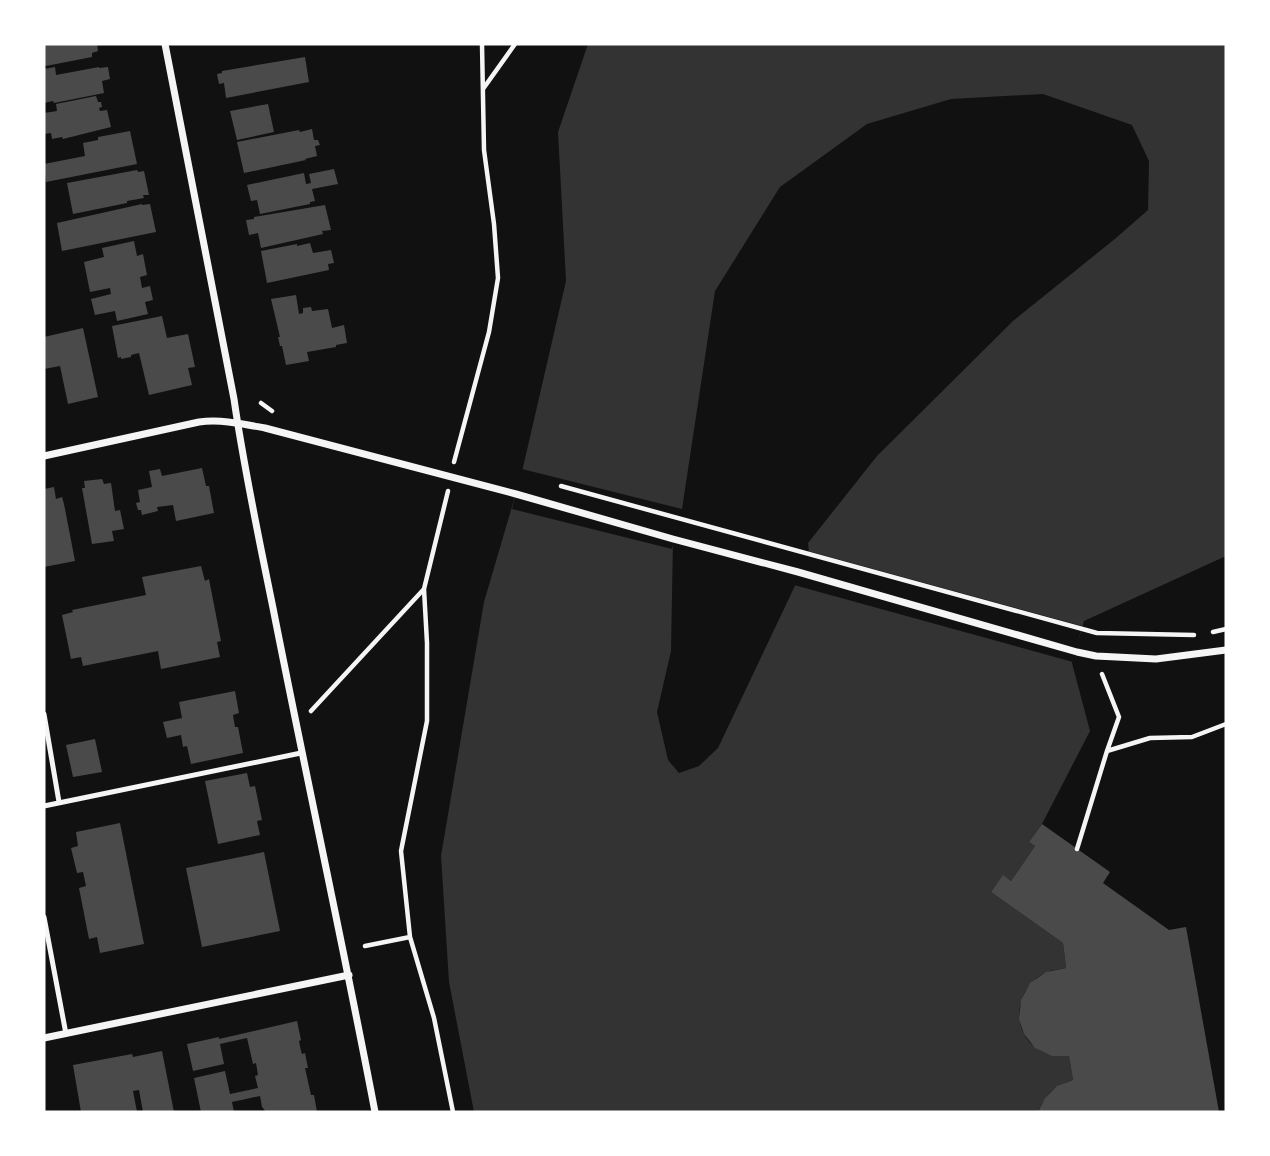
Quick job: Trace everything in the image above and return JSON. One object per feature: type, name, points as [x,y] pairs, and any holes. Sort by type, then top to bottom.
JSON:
[{"type":"street","points":[[165,44],[301,753],[349,975],[375,1112]]},
{"type":"street","points":[[44,456],[198,422],[212,420],[237,423],[516,494],[1077,652],[1096,656],[1156,659],[1226,650]]},
{"type":"street","points":[[44,1038],[349,975]]},
{"type":"lane","points":[[44,714],[59,802]]},
{"type":"lane","points":[[44,806],[301,753]]},
{"type":"lane","points":[[44,917],[66,1034]]},
{"type":"path","points":[[453,1112],[434,1018],[410,937],[401,851],[427,721],[428,643],[424,589],[489,332],[498,278],[484,150],[482,44]]},
{"type":"path","points":[[482,89],[514,44]]},
{"type":"path","points":[[558,485],[1082,630],[1097,633],[1198,635]]},
{"type":"path","points":[[296,727],[424,589]]},
{"type":"path","points":[[1207,633],[1226,629]]},
{"type":"path","points":[[1077,849],[1119,717],[1096,656]]},
{"type":"path","points":[[1107,751],[1150,738],[1192,737],[1226,724]]},
{"type":"path","points":[[365,946],[410,937]]},
{"type":"shaded area","points":[[588,44],[1226,44],[1226,556],[1084,621],[1072,663],[1090,731],[1042,824],[1029,842],[1035,846],[1011,881],[1003,876],[991,892],[1063,943],[1066,968],[1047,972],[1035,979],[1022,998],[1020,1009],[1023,1031],[1029,1041],[1045,1053],[1069,1056],[1073,1080],[1051,1092],[1038,1112],[474,1112],[449,982],[441,856],[484,602],[521,476],[566,281],[558,132]],"holes":[[[1043,94],[1132,125],[1149,161],[1148,210],[1013,321],[877,456],[808,543],[809,553],[801,573],[718,748],[699,766],[679,773],[668,760],[657,712],[671,651],[673,539],[682,509],[715,291],[780,187],[867,124],[951,99]]]},
{"type":"pier","points":[[522,469],[682,509],[672,549],[512,509]]},
{"type":"pier","points":[[808,551],[1082,626],[1073,662],[794,585]]},
{"type":"building","points":[[44,44],[97,44],[98,51],[92,53],[92,57],[46,66]]},
{"type":"building","points":[[305,57],[309,82],[226,98],[224,83],[219,84],[217,74],[222,71]]},
{"type":"building","points":[[55,67],[56,75],[108,67],[110,79],[102,81],[104,93],[44,103],[44,69]]},
{"type":"building","points":[[96,96],[98,102],[101,102],[100,111],[107,110],[111,127],[63,139],[52,139],[51,133],[44,134],[44,113],[57,111],[56,104]]},
{"type":"building","points":[[268,104],[274,132],[237,140],[230,111]]},
{"type":"building","points":[[312,129],[314,140],[318,140],[320,145],[315,146],[317,156],[244,173],[237,142]]},
{"type":"building","points":[[130,131],[137,164],[46,182],[44,164],[85,156],[83,143],[98,140],[98,137]]},
{"type":"building","points":[[334,169],[338,184],[312,189],[315,201],[310,204],[260,214],[257,200],[251,201],[247,185],[304,173],[306,184],[311,183],[309,174]]},
{"type":"building","points":[[144,171],[149,195],[127,203],[73,214],[67,183]]},
{"type":"building","points":[[150,204],[156,232],[62,251],[57,223]]},
{"type":"building","points":[[325,205],[331,230],[322,231],[323,234],[261,248],[258,233],[249,235],[246,220]]},
{"type":"building","points":[[134,241],[137,256],[143,254],[147,275],[140,277],[142,288],[150,286],[153,300],[145,302],[148,314],[117,321],[115,311],[95,315],[91,299],[111,294],[110,288],[90,292],[84,262],[104,257],[102,248]]},
{"type":"building","points":[[310,243],[313,253],[331,250],[334,263],[328,264],[329,270],[267,283],[261,251]]},
{"type":"building","points":[[296,295],[299,314],[303,313],[303,308],[311,307],[312,311],[328,309],[332,328],[344,325],[347,343],[307,352],[309,361],[286,365],[271,299]]},
{"type":"building","points":[[162,316],[167,338],[188,334],[195,367],[188,368],[192,385],[149,395],[139,353],[118,358],[112,326]]},
{"type":"building","points":[[83,328],[98,397],[68,404],[60,366],[44,369],[44,337]]},
{"type":"building","points":[[202,468],[206,486],[209,486],[214,513],[176,521],[173,505],[157,507],[158,511],[142,515],[141,510],[138,510],[138,490],[152,487],[149,471],[160,469],[162,476]]},
{"type":"building","points":[[102,479],[104,484],[111,483],[115,511],[120,510],[124,529],[112,531],[114,541],[92,544],[82,488],[85,488],[84,481]]},
{"type":"building","points":[[54,487],[56,499],[62,497],[64,504],[75,561],[44,567],[44,489]]},
{"type":"building","points":[[201,566],[205,581],[209,579],[221,641],[217,642],[220,657],[161,669],[158,651],[83,666],[81,657],[71,659],[62,615],[73,612],[72,610],[146,595],[142,577]]},
{"type":"building","points":[[235,691],[239,713],[233,715],[243,753],[191,764],[181,735],[167,738],[163,722],[182,718],[179,702]]},
{"type":"building","points":[[95,739],[102,772],[73,777],[66,745]]},
{"type":"building","points":[[247,773],[250,787],[255,786],[262,820],[257,821],[260,835],[218,844],[205,781]]},
{"type":"building","points":[[120,823],[144,944],[100,953],[97,937],[89,939],[79,888],[86,886],[83,872],[77,873],[71,848],[78,846],[76,832]]},
{"type":"building","points":[[1042,824],[1110,872],[1103,883],[1169,930],[1186,927],[1219,1112],[1038,1112],[1045,1098],[1057,1086],[1073,1080],[1069,1056],[1052,1056],[1035,1048],[1024,1034],[1019,1019],[1021,1000],[1030,983],[1046,972],[1066,968],[1063,943],[991,892],[1003,875],[1011,881],[1035,846],[1029,842]]},
{"type":"building","points":[[264,852],[280,931],[202,947],[186,868]]},
{"type":"building","points":[[297,1021],[301,1051],[302,1054],[305,1053],[308,1068],[305,1068],[317,1112],[266,1112],[260,1096],[232,1102],[234,1112],[201,1112],[194,1078],[225,1071],[230,1094],[258,1088],[256,1063],[253,1064],[247,1038],[220,1044],[224,1064],[193,1071],[187,1044]]},
{"type":"building","points":[[162,1051],[174,1112],[143,1112],[139,1090],[133,1091],[137,1112],[81,1112],[73,1065]]}]
